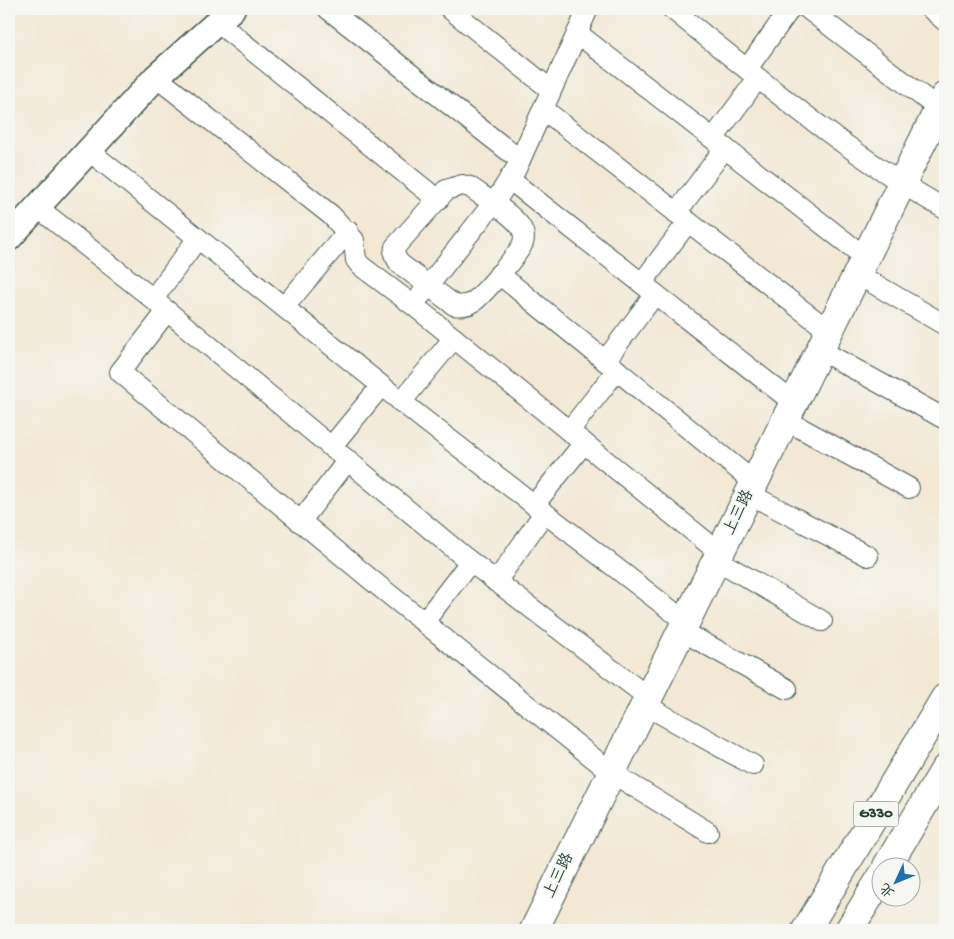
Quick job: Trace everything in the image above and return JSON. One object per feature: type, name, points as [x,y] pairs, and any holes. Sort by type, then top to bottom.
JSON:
[{"type":"main road","name":"上三路","points":[[534,930],[942,102]]},
{"type":"main road","name":"G330","points":[[806,930],[945,698]]},
{"type":"main road","name":"G330","points":[[893,856],[945,769]]},
{"type":"main road","points":[[849,930],[872,892]]},
{"type":"street","points":[[328,9],[520,160]]},
{"type":"street","points":[[450,9],[551,90]]},
{"type":"street","points":[[413,305],[493,204],[509,179],[520,160],[587,9]]},
{"type":"street","points":[[672,9],[753,73],[902,185],[945,209]]},
{"type":"street","points":[[496,582],[539,509],[577,437],[753,73],[790,9]]},
{"type":"street","points":[[808,9],[942,102]]},
{"type":"street","points":[[930,9],[945,21]]},
{"type":"street","points":[[9,238],[156,77],[225,15],[438,200]]},
{"type":"street","points":[[577,33],[719,144],[862,266],[945,324]]},
{"type":"street","points":[[156,77],[331,215],[348,231],[356,247],[356,260],[577,437],[718,557],[822,620]]},
{"type":"street","points":[[543,109],[682,218],[825,340],[945,419]]},
{"type":"street","points":[[88,150],[401,402],[539,509],[684,626],[787,689]]},
{"type":"street","points":[[509,179],[648,289],[790,412],[909,488]]},
{"type":"street","points":[[462,186],[470,187],[493,204],[513,218],[521,227],[524,234],[523,244],[473,302],[463,306],[454,305],[399,263],[394,254],[395,247],[446,190],[462,186]]},
{"type":"street","points":[[37,207],[160,305],[470,562],[647,702],[753,766]]},
{"type":"street","points":[[284,307],[348,231]]},
{"type":"street","points":[[198,238],[120,372],[300,522],[612,773],[708,832]]},
{"type":"street","points":[[499,274],[611,366],[752,489],[868,556]]},
{"type":"street","points":[[401,402],[454,338]]},
{"type":"street","points":[[331,447],[381,386]]},
{"type":"street","points":[[300,522],[348,460]]},
{"type":"street","points":[[424,622],[470,562]]}]
